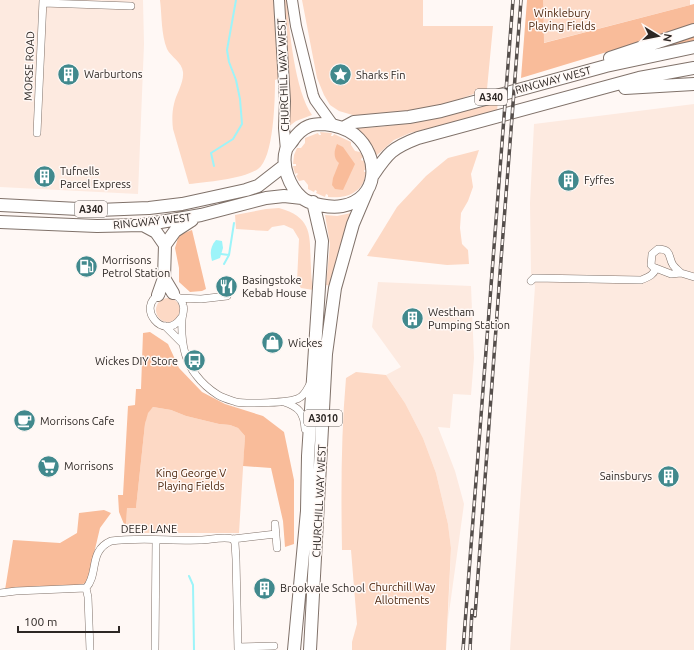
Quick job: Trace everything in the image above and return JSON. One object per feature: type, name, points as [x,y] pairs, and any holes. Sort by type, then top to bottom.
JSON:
[{"type":"main road","name":"CHURCHILL WAY WEST","points":[[279,0],[285,101],[284,128],[286,150]]},
{"type":"main road","name":"CHURCHILL WAY WEST","points":[[292,0],[296,26],[313,95],[315,100],[338,126]]},
{"type":"main road","points":[[540,84],[694,30]]},
{"type":"main road","name":"RINGWAY WEST","points":[[338,126],[354,122],[409,117],[441,111],[606,66],[694,47]]},
{"type":"main road","name":"RINGWAY WEST","points":[[373,175],[382,161],[392,151],[418,138],[639,78],[694,68]]},
{"type":"main road","points":[[593,91],[694,84]]},
{"type":"main road","points":[[324,124],[338,126],[355,135],[366,147],[373,175],[370,185],[360,198],[344,206],[326,206],[302,198],[291,184],[285,165],[286,150],[296,135],[308,126],[324,124]]},
{"type":"main road","name":"RINGWAY WEST","points":[[0,205],[98,210],[149,208],[182,204],[258,186],[285,165]]},
{"type":"main road","name":"CHURCHILL WAY WEST","points":[[310,650],[327,348],[335,288],[352,230],[367,190]]},
{"type":"main road","name":"RINGWAY WEST","points":[[0,222],[97,226],[143,224],[201,215],[241,206],[266,198],[284,196],[302,198]]},
{"type":"main road","name":"CHURCHILL WAY WEST","points":[[294,650],[307,511],[308,456],[322,241],[313,202]]},
{"type":"main road","points":[[158,295],[164,278],[165,245],[175,231],[201,215]]},
{"type":"main road","points":[[143,224],[156,232],[165,245]]},
{"type":"main road","points":[[164,278],[176,296]]},
{"type":"street","points":[[43,2],[131,6]]},
{"type":"street","name":"MORSE ROAD","points":[[38,133],[43,2]]},
{"type":"street","points":[[680,273],[672,264],[669,252],[658,248],[652,254],[651,264],[656,268],[671,274],[680,273],[694,278]]},
{"type":"street","points":[[531,281],[534,278],[641,280],[650,276],[656,268]]},
{"type":"street","points":[[182,344],[165,326],[159,324],[151,316],[151,303],[158,295],[163,293],[201,299],[227,296]]},
{"type":"street","points":[[176,296],[183,304],[182,344],[188,362],[195,374],[206,386],[219,396],[237,402],[284,402],[300,398],[305,393],[314,376]]},
{"type":"street","points":[[184,310],[201,299]]},
{"type":"street","points":[[165,326],[175,324],[182,318]]},
{"type":"street","points":[[284,402],[292,404],[300,410],[303,416],[308,456]]},
{"type":"street","points":[[275,524],[277,548]]},
{"type":"street","name":"DEEP LANE","points":[[86,588],[92,579],[95,558],[101,547],[111,541],[233,539],[276,534]]},
{"type":"street","points":[[233,539],[235,543],[236,559],[238,648],[274,646]]},
{"type":"street","points":[[155,650],[156,540]]},
{"type":"street","points":[[0,592],[86,588],[88,597],[90,650]]},
{"type":"shaded area","points":[[0,0],[143,0],[144,44],[138,194],[0,187]]},
{"type":"shaded area","points":[[527,0],[543,0],[544,43],[694,4],[694,43],[672,45],[671,41],[653,38],[521,78]]},
{"type":"shaded area","points":[[694,104],[694,650],[510,650],[535,286],[531,273],[530,203],[534,124]]},
{"type":"shaded area","points":[[337,144],[343,147],[355,164],[343,190],[335,189],[332,185],[339,163],[335,154]]},
{"type":"shaded area","points":[[192,230],[206,289],[202,291],[190,292],[179,282],[179,268],[175,248],[179,235]]},
{"type":"shaded area","points":[[378,282],[471,286],[474,358],[471,395],[453,394],[450,428],[438,427],[455,471],[464,504],[448,620],[451,548],[448,524],[436,473],[423,438],[405,403],[386,375],[401,367],[372,327]]},
{"type":"shaded area","points":[[150,332],[168,344],[179,368],[202,392],[225,404],[263,416],[284,432],[294,480],[294,544],[285,547],[283,521],[271,468],[243,466],[245,436],[238,428],[186,416],[171,410],[153,407],[148,413],[145,424],[136,508],[127,508],[126,529],[119,512],[118,495],[123,495],[128,406],[135,405],[136,389],[141,389],[143,333]]},
{"type":"shaded area","points":[[104,510],[111,513],[100,528],[87,583],[68,587],[5,590],[13,540],[60,543],[77,533],[79,513]]},
{"type":"green space","points":[[160,0],[275,0],[280,78],[275,80],[274,114],[270,141],[263,163],[258,169],[234,178],[189,184],[172,123],[173,107],[182,80],[183,72],[181,65],[169,52],[165,43]]},
{"type":"green space","points":[[282,0],[287,0],[291,43],[297,76],[306,104],[312,115],[296,121],[288,127]]},
{"type":"green space","points":[[302,0],[423,0],[423,26],[493,26],[487,89],[436,108],[410,113],[356,116],[339,111],[330,105],[317,78]]},
{"type":"green space","name":"Winklebury Playing Fields","points":[[543,0],[690,0],[690,5],[543,43]]},
{"type":"green space","points":[[498,99],[497,112],[410,133],[394,140],[376,156],[370,144],[354,127],[390,126],[408,123]]},
{"type":"green space","points":[[320,132],[332,133],[331,136],[334,134],[351,142],[351,145],[355,151],[360,152],[363,157],[361,159],[362,161],[364,160],[366,170],[364,170],[364,172],[366,172],[365,179],[358,190],[347,196],[328,197],[326,194],[325,197],[316,193],[317,191],[315,190],[314,192],[308,189],[308,185],[304,180],[299,181],[296,176],[298,174],[295,174],[293,166],[296,166],[296,164],[293,164],[294,155],[297,148],[301,148],[305,143],[305,138],[318,133],[321,135]]},
{"type":"green space","points":[[479,150],[471,174],[473,187],[468,201],[461,213],[460,228],[462,244],[468,250],[469,264],[447,265],[367,256],[397,207],[426,176],[448,158]]},
{"type":"green space","points":[[279,208],[291,212],[299,217],[308,230],[313,290],[301,288],[297,282],[299,239],[293,229],[284,225],[272,227],[268,231],[236,229],[235,215]]},
{"type":"green space","points":[[356,212],[332,286],[326,285],[330,244],[325,215],[337,216]]},
{"type":"green space","points":[[168,298],[173,299],[179,305],[179,315],[173,321],[168,322],[163,321],[157,315],[156,310],[157,305],[163,299]]},
{"type":"green space","name":"Churchill Way Allotments","points":[[356,372],[386,375],[405,403],[423,438],[436,473],[448,524],[451,548],[446,650],[352,650],[352,642],[357,624],[351,550],[342,550],[342,464],[346,378]]},
{"type":"green space","name":"King George V Playing Fields","points":[[153,407],[171,410],[186,416],[219,424],[230,425],[238,428],[245,436],[239,533],[126,533],[127,508],[136,508],[147,413]]},
{"type":"water","points":[[216,240],[222,241],[223,248],[220,258],[212,261],[211,250]]},
{"type":"waterway","points":[[214,166],[211,153],[233,139],[242,124],[240,99],[227,50],[236,0]]},
{"type":"waterway","points":[[224,264],[229,255],[234,223]]},
{"type":"waterway","points":[[221,254],[229,255]]},
{"type":"waterway","points":[[189,576],[193,585],[194,650]]},
{"type":"railway","points":[[463,650],[513,0]]},
{"type":"railway","points":[[475,616],[521,0]]},
{"type":"railway","points":[[470,650],[472,610]]},
{"type":"place","name":"Warburtons","points":[[69,74]]},
{"type":"place","name":"Sharks Fin","points":[[340,75]]},
{"type":"place","name":"Tufnells Parcel Express","points":[[45,177]]},
{"type":"place","name":"Fyffes","points":[[569,180]]},
{"type":"place","name":"Morrisons Petrol Station","points":[[86,266]]},
{"type":"place","name":"Basingstoke Kebab House","points":[[227,286]]},
{"type":"place","name":"Westham Pumping Station","points":[[412,318]]},
{"type":"place","name":"Wickes","points":[[273,343]]},
{"type":"place","name":"Wickes DIY Store","points":[[194,361]]},
{"type":"place","name":"Morrisons Cafe","points":[[25,421]]},
{"type":"place","name":"Morrisons","points":[[49,466]]},
{"type":"place","name":"Sainsburys","points":[[668,476]]},
{"type":"place","name":"Brookvale School","points":[[264,588]]}]
